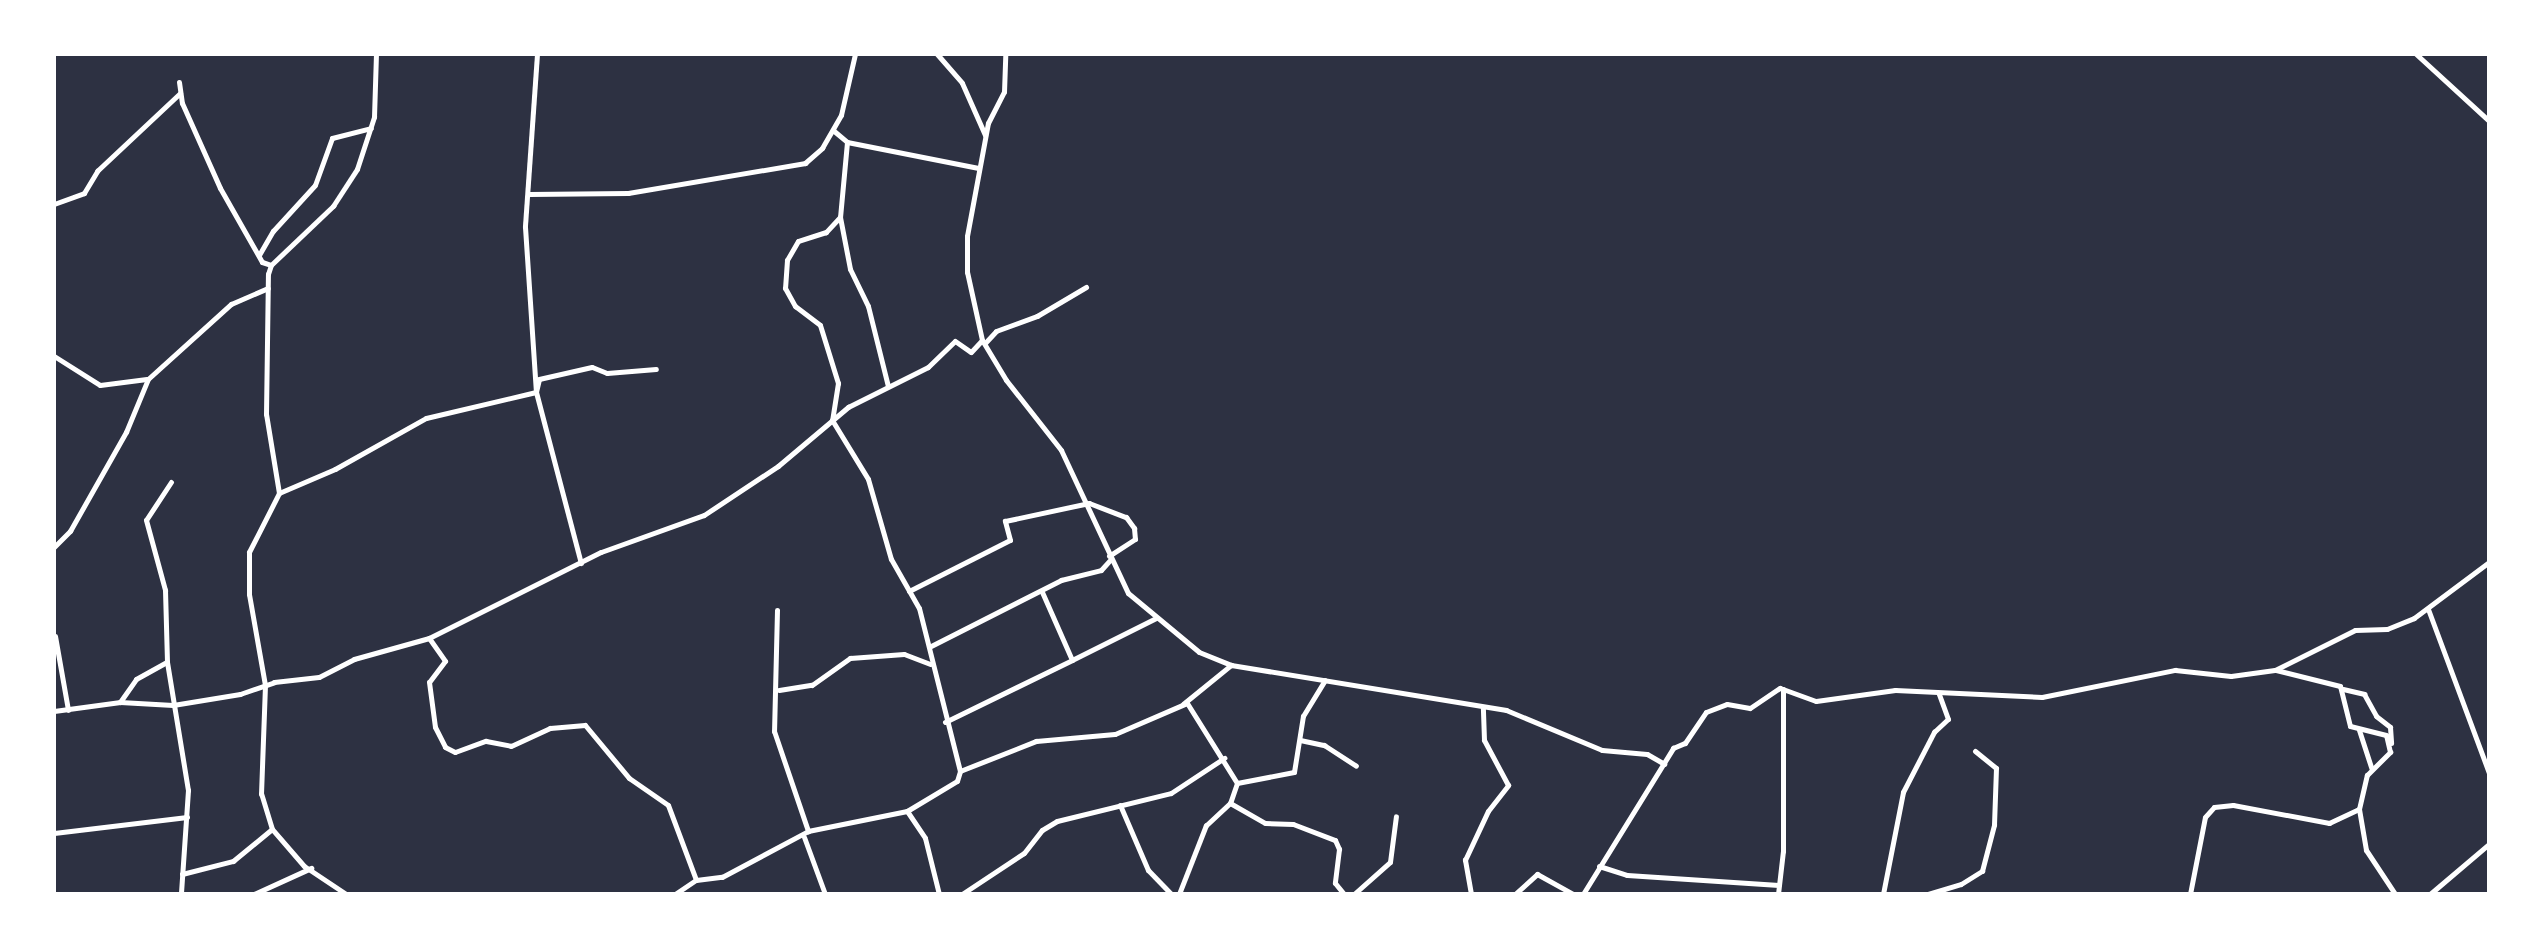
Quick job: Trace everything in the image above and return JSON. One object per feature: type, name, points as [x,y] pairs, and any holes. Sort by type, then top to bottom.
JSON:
[{"type":"street","points":[[346,894],[311,868],[272,829],[261,794],[265,685],[249,594],[249,552],[279,493],[266,414],[271,265],[333,206],[357,169],[372,127],[376,54]]},
{"type":"street","points":[[537,54],[528,123],[529,194],[525,227],[536,392],[581,563]]},
{"type":"street","points":[[529,194],[628,193],[800,164],[834,131],[846,103],[855,54]]},
{"type":"street","points":[[937,54],[962,83],[986,136]]},
{"type":"street","points":[[1005,54],[1004,92],[986,136],[978,168],[965,252],[984,341],[1006,380],[1061,450],[1089,503],[1128,593],[1199,652],[1231,665],[1483,707],[1545,723],[1602,750],[1647,754],[1664,764]]},
{"type":"street","points":[[2416,54],[2489,121]]},
{"type":"street","points":[[179,82],[180,93],[220,188],[259,256],[271,265]]},
{"type":"street","points":[[54,204],[84,193],[97,171],[180,93]]},
{"type":"street","points":[[259,256],[273,231],[315,185],[332,138],[372,127]]},
{"type":"street","points":[[834,131],[847,142],[978,168]]},
{"type":"street","points":[[847,142],[840,217],[852,278],[868,306],[888,386]]},
{"type":"street","points":[[675,894],[696,880],[722,877],[748,860],[804,837],[808,831],[907,811],[957,781],[960,771],[930,665],[931,646],[909,591],[891,559],[868,479],[832,420],[838,383],[820,325],[790,301],[784,276],[798,241],[820,236],[840,217]]},
{"type":"street","points":[[54,711],[120,702],[173,705],[319,677],[354,659],[429,638],[581,563],[704,515],[778,466],[832,420],[888,386],[928,367],[955,341],[971,352],[996,331],[1037,316],[1086,287]]},
{"type":"street","points":[[54,547],[70,531],[126,432],[148,379],[231,304],[268,288]]},
{"type":"street","points":[[54,356],[100,385],[148,379]]},
{"type":"street","points":[[536,392],[539,379],[592,367],[607,373],[656,369]]},
{"type":"street","points":[[279,493],[335,469],[426,418],[536,392]]},
{"type":"street","points":[[171,482],[146,520],[165,590],[167,662],[187,776],[181,894]]},
{"type":"street","points":[[909,591],[1010,540],[1005,521],[1089,503],[1126,517],[1134,528],[1135,539],[1110,557],[1101,570],[1075,574],[931,646]]},
{"type":"street","points":[[2275,670],[2355,630],[2387,629],[2428,609],[2489,562]]},
{"type":"street","points":[[1042,592],[1072,660]]},
{"type":"street","points":[[2428,609],[2489,773]]},
{"type":"street","points":[[777,610],[779,690],[775,735],[808,831]]},
{"type":"street","points":[[945,722],[1156,618]]},
{"type":"street","points":[[55,636],[68,710]]},
{"type":"street","points":[[429,638],[445,661],[429,682],[435,727],[445,747],[455,752],[486,741],[511,746],[550,728],[585,725],[629,778],[668,805],[696,880]]},
{"type":"street","points":[[779,690],[812,685],[850,658],[904,654],[930,665]]},
{"type":"street","points":[[120,702],[136,679],[167,662]]},
{"type":"street","points":[[960,771],[1039,739],[1129,730],[1183,704],[1231,665]]},
{"type":"street","points":[[1583,894],[1664,764],[1706,712],[1727,704],[1750,708],[1783,689],[1822,701],[1870,691],[2042,697],[2175,670],[2231,676],[2275,670],[2332,681],[2343,689],[2364,694],[2376,716],[2387,723],[2391,748]]},
{"type":"street","points":[[1237,783],[1294,772],[1305,710],[1325,680]]},
{"type":"street","points":[[1778,894],[1783,689]]},
{"type":"street","points":[[2343,689],[2350,726],[2386,735],[2391,748]]},
{"type":"street","points":[[1883,894],[1903,792],[1934,732],[1948,719],[1939,693]]},
{"type":"street","points":[[1179,894],[1206,825],[1230,803],[1237,783],[1190,705],[1183,704]]},
{"type":"street","points":[[1471,894],[1465,860],[1488,811],[1508,785],[1484,740],[1483,707]]},
{"type":"street","points":[[2359,730],[2371,768]]},
{"type":"street","points":[[1300,740],[1324,745],[1356,766]]},
{"type":"street","points":[[2391,748],[2371,768],[2359,809],[2366,850],[2395,894]]},
{"type":"street","points":[[1928,894],[1961,884],[1982,871],[1994,825],[1996,768],[1975,751]]},
{"type":"street","points":[[962,894],[1030,848],[1047,827],[1080,812],[1171,793],[1224,758]]},
{"type":"street","points":[[1230,803],[1265,823],[1293,824],[1335,840],[1339,849],[1335,883],[1344,894]]},
{"type":"street","points":[[1120,805],[1148,870],[1171,894]]},
{"type":"street","points":[[2190,894],[2205,817],[2214,807],[2245,807],[2329,823],[2359,809]]},
{"type":"street","points":[[907,811],[925,838],[939,894]]},
{"type":"street","points":[[1354,894],[1390,862],[1396,816]]},
{"type":"street","points":[[54,833],[187,817]]},
{"type":"street","points":[[182,874],[233,861],[272,829]]},
{"type":"street","points":[[804,837],[825,894]]},
{"type":"street","points":[[2430,894],[2489,844]]},
{"type":"street","points":[[1599,866],[1627,875],[1779,885]]},
{"type":"street","points":[[254,894],[311,868]]},
{"type":"street","points":[[1515,894],[1537,874],[1573,894]]}]
